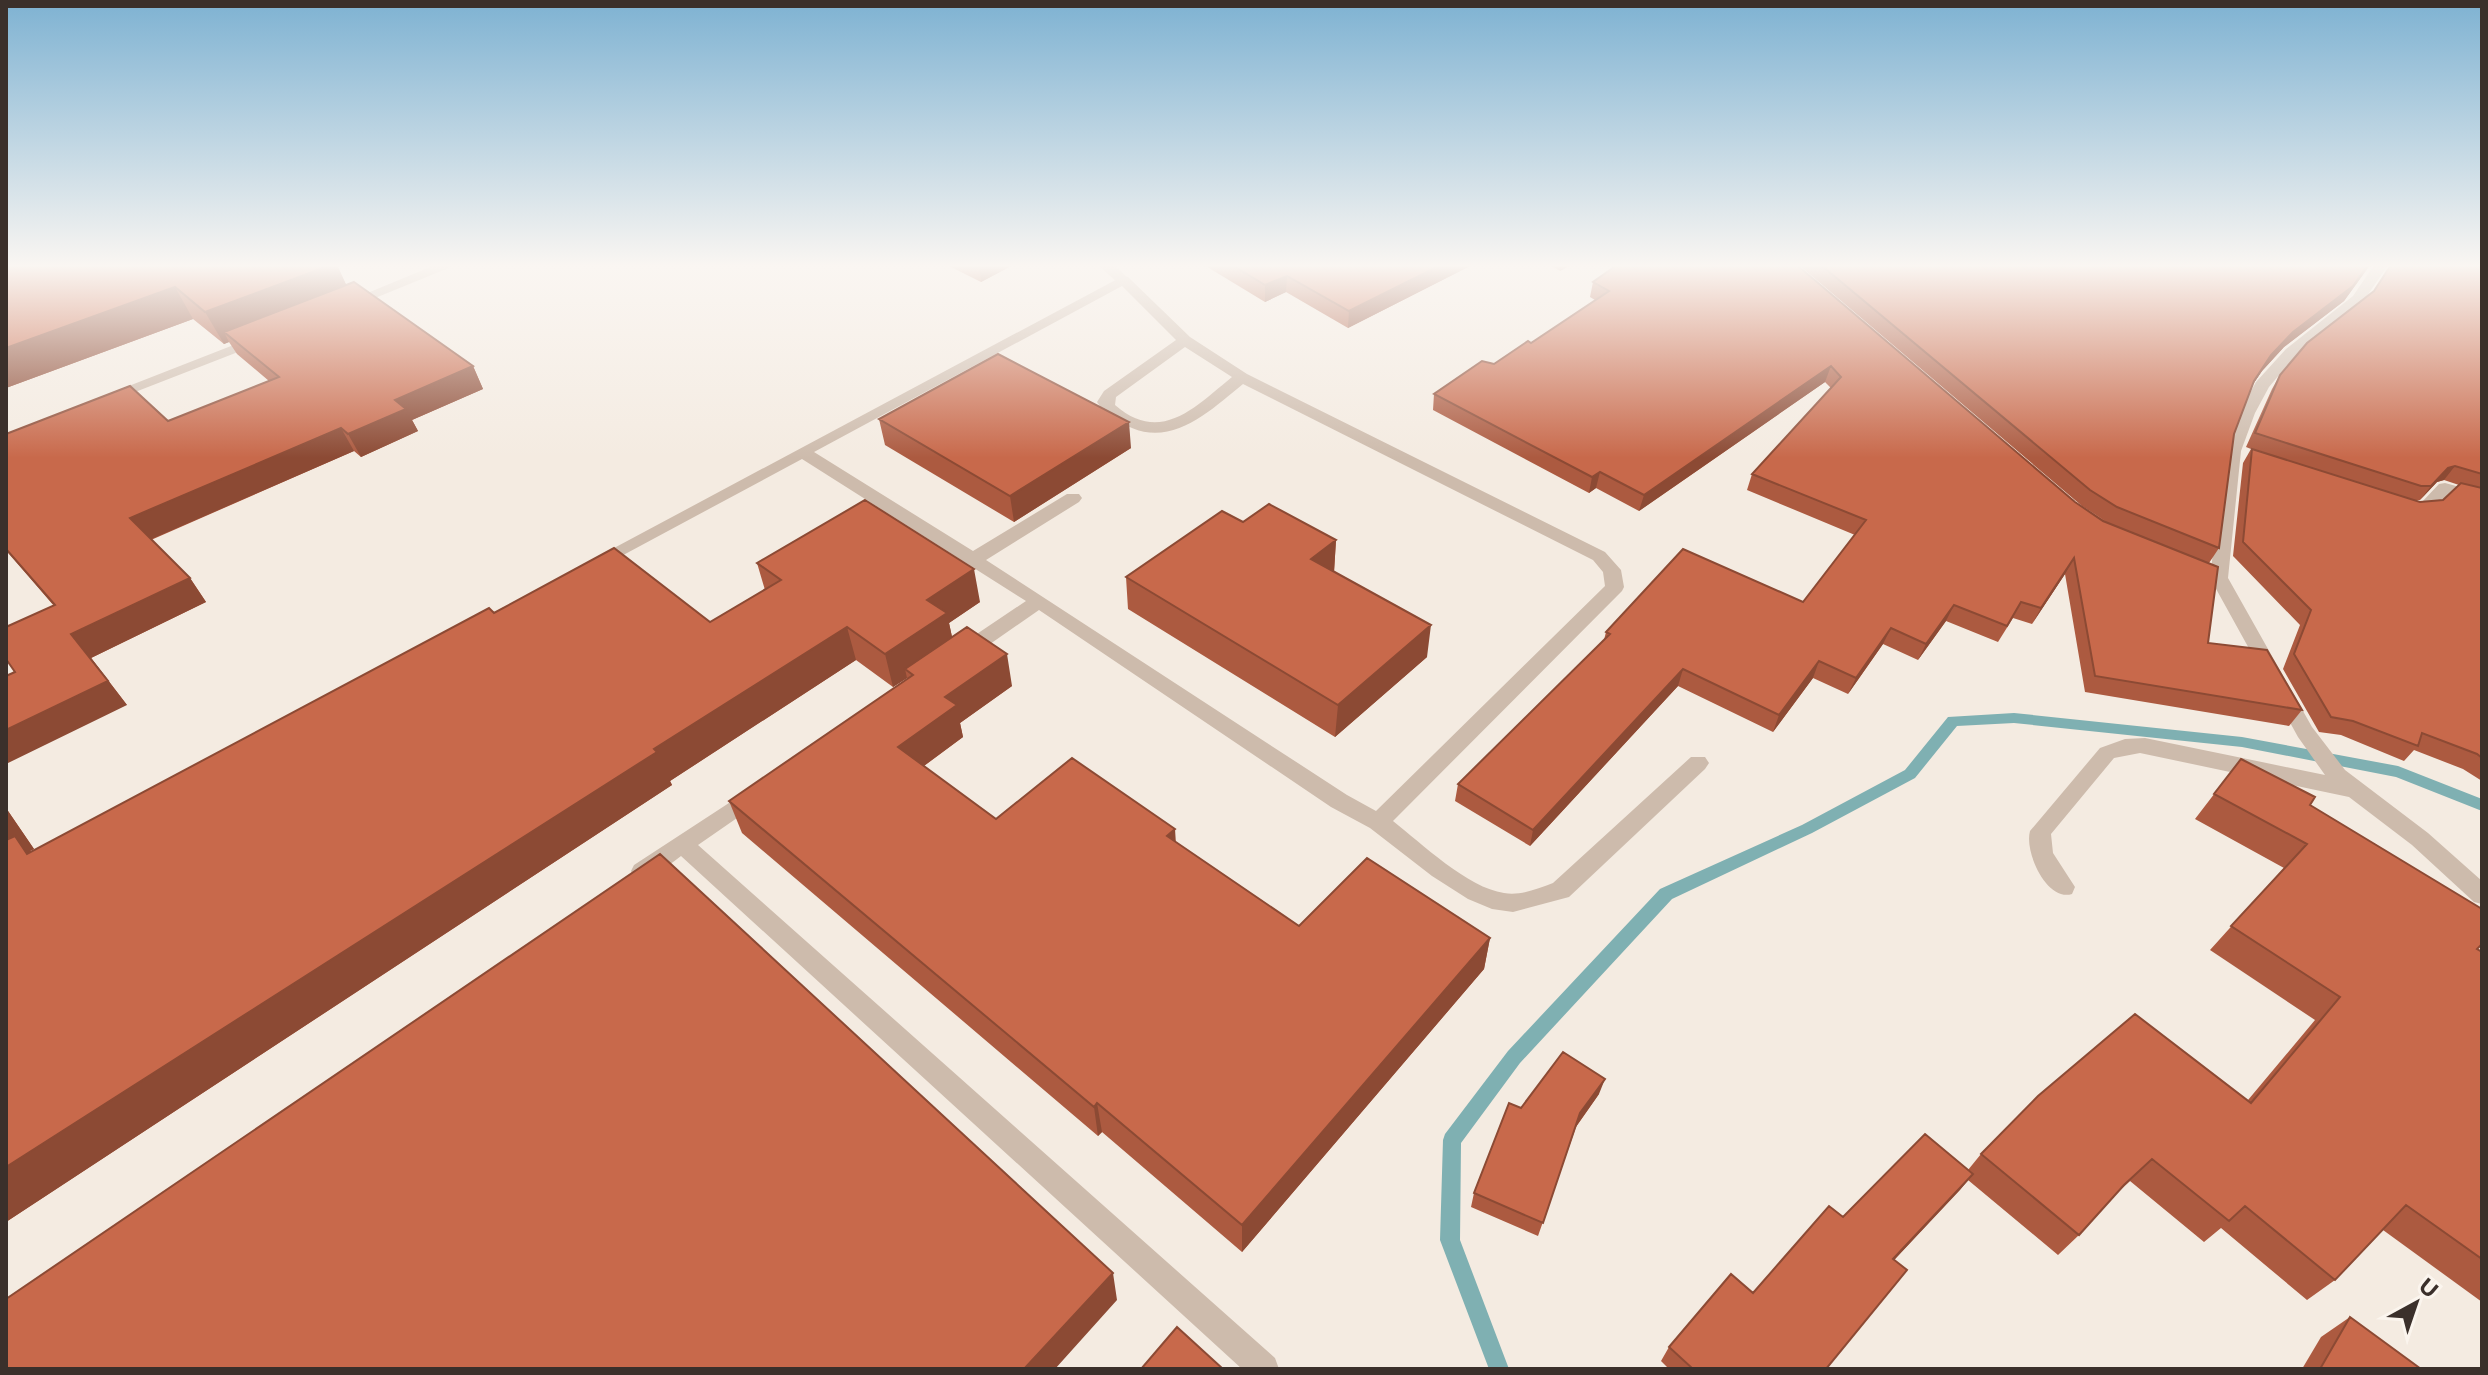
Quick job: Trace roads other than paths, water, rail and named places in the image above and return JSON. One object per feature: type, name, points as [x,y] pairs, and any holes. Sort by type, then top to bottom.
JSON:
[{"type":"street","points":[[580,571],[1031,329]]},
{"type":"street","points":[[1174,329],[1185,340],[1242,377],[1599,556],[1612,570],[1615,587],[1603,600],[1378,822]]},
{"type":"street","points":[[2320,329],[2291,352],[2262,385],[2247,413],[2212,576],[2305,732],[2346,783],[2420,839],[2482,895]]},
{"type":"street","points":[[90,404],[275,333]]},
{"type":"street","points":[[1185,340],[1110,394],[1105,402],[1109,410],[1141,429],[1179,425],[1242,377]]},
{"type":"street","points":[[802,452],[1039,601],[1339,801],[1378,822],[1483,898],[1506,903],[1537,899],[1561,890],[1698,763]]},
{"type":"street","points":[[2394,504],[2426,508],[2445,488],[2482,498]]},
{"type":"street","points":[[974,559],[1073,498]]},
{"type":"street","points":[[950,662],[1039,601]]},
{"type":"street","points":[[2064,887],[2039,851],[2037,840],[2041,831],[2107,753],[2126,745],[2346,783]]},
{"type":"street","points":[[617,888],[771,783]]},
{"type":"street","points":[[682,844],[1264,1369]]},
{"type":"waterway","points":[[1499,1369],[1450,1240],[1452,1140],[1514,1057],[1666,894],[1807,829],[1910,774],[1953,721],[2014,718],[2242,742],[2398,772],[2482,805]]}]
